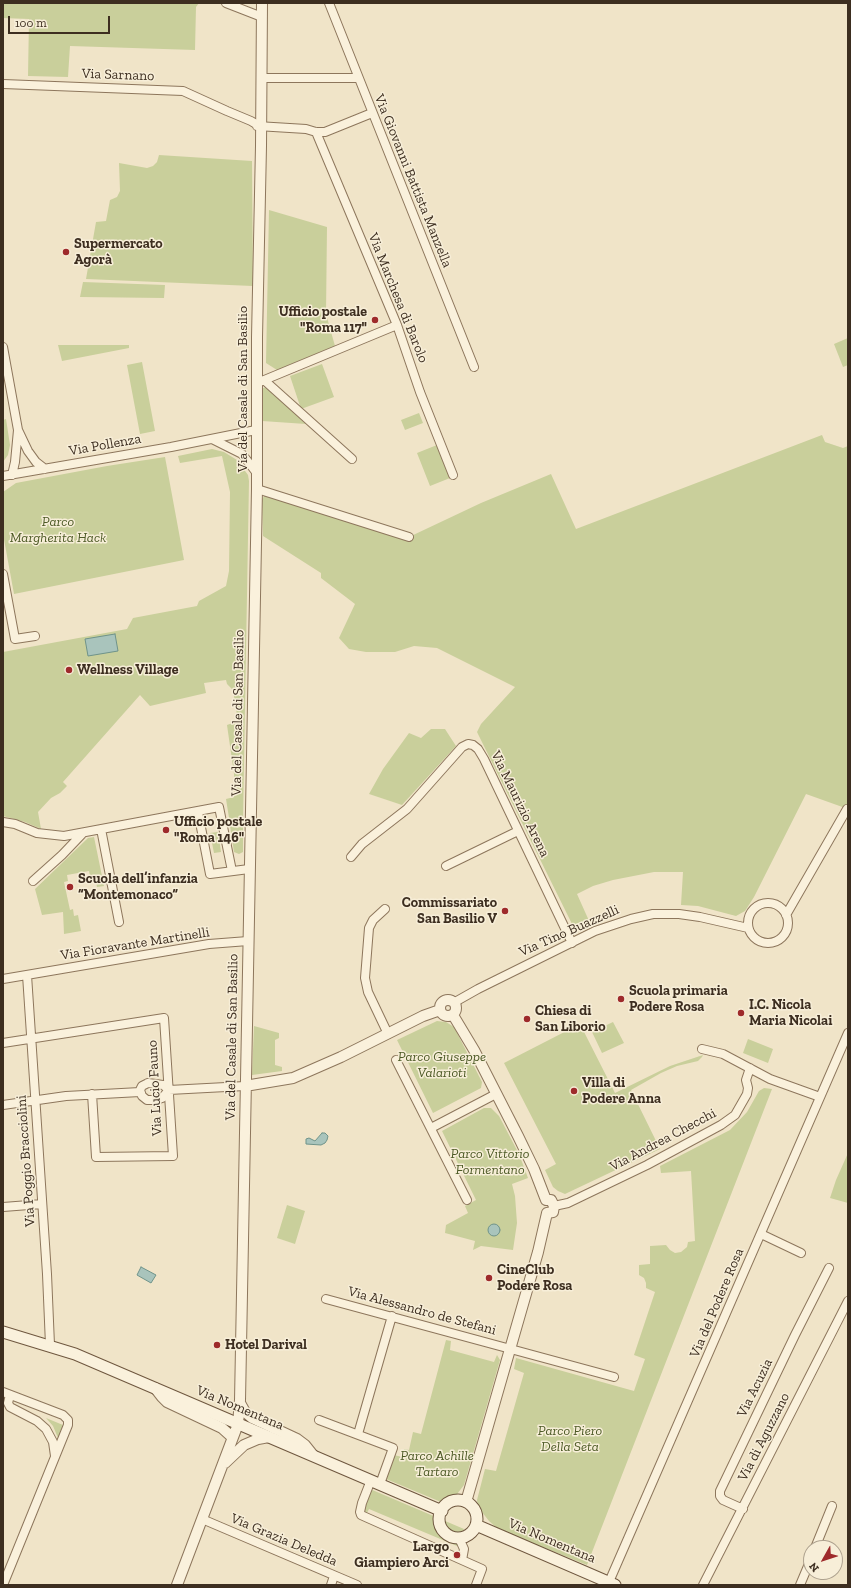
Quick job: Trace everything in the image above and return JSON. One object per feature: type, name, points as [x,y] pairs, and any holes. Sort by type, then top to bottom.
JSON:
[{"type":"main road","name":"Via Nomentana","points":[[3,1332],[50,1345],[75,1354],[442,1510]]},
{"type":"main road","points":[[454,1501],[466,1502],[471,1505],[476,1513],[476,1526],[471,1533],[459,1538],[450,1536],[443,1530],[440,1522],[442,1510],[454,1501]]},
{"type":"main road","name":"Via Nomentana","points":[[476,1526],[612,1584]]},
{"type":"street","points":[[226,3],[262,17]]},
{"type":"street","name":"Via del Casale di San Basilio","points":[[177,1585],[238,1424],[240,1403],[257,489],[256,430],[261,382],[258,372],[256,337],[262,127],[262,3]]},
{"type":"street","name":"Via Giovanni Battista Manzella","points":[[329,3],[474,368]]},
{"type":"street","points":[[262,78],[358,78]]},
{"type":"street","name":"Via Sarnano","points":[[3,84],[183,91],[227,111],[240,120],[250,124],[262,127],[306,129],[316,132]]},
{"type":"street","points":[[316,132],[325,132],[372,113]]},
{"type":"street","name":"Via Marchesa di Barolo","points":[[316,132],[396,325],[420,392],[453,475]]},
{"type":"street","points":[[352,459],[261,382],[396,325]]},
{"type":"street","points":[[3,347],[18,430],[28,451],[36,462],[44,469]]},
{"type":"street","points":[[258,372],[277,374]]},
{"type":"street","points":[[12,475],[15,462],[18,430]]},
{"type":"street","name":"Via Pollenza","points":[[3,476],[256,430]]},
{"type":"street","points":[[211,439],[242,454],[256,472]]},
{"type":"street","points":[[257,489],[409,537]]},
{"type":"street","points":[[3,574],[15,639],[34,636]]},
{"type":"street","name":"Via Maurizio Arena","points":[[351,857],[362,844],[410,806],[460,749],[467,744],[477,747],[572,943]]},
{"type":"street","points":[[3,822],[15,824],[48,835],[64,836],[219,807],[232,871]]},
{"type":"street","points":[[786,915],[847,809]]},
{"type":"street","points":[[198,812],[210,874],[249,869]]},
{"type":"street","points":[[101,829],[119,922]]},
{"type":"street","points":[[446,866],[518,830]]},
{"type":"street","points":[[33,881],[62,855],[83,833]]},
{"type":"street","points":[[764,903],[777,906],[786,915],[788,928],[775,943],[768,944],[755,939],[748,928],[749,915],[758,906],[764,903]]},
{"type":"street","points":[[385,909],[373,920],[369,928],[365,978],[368,992],[388,1034]]},
{"type":"street","name":"Via Tino Buazzelli","points":[[455,1002],[615,923],[653,914],[674,914],[692,916],[748,928]]},
{"type":"street","name":"Via Fioravante Martinelli","points":[[3,979],[209,944],[248,941]]},
{"type":"street","name":"Via Poggio Bracciolini","points":[[27,975],[50,1345]]},
{"type":"street","points":[[450,999],[455,1002],[456,1007],[453,1014],[446,1016],[442,1014],[440,1006],[444,1000],[450,999]]},
{"type":"street","points":[[140,1092],[142,1086],[148,1083],[163,1085],[168,1090],[245,1086],[293,1078],[423,1016],[440,1010]]},
{"type":"street","points":[[453,1014],[474,1050],[534,1169],[546,1200]]},
{"type":"street","name":"Via Lucio Fauno","points":[[31,1039],[164,1018],[173,1156],[96,1157],[92,1094]]},
{"type":"street","name":"Via del Podere Rosa","points":[[612,1584],[848,1033]]},
{"type":"street","points":[[3,1043],[31,1039]]},
{"type":"street","points":[[702,1049],[723,1054],[770,1079],[820,1097]]},
{"type":"street","points":[[396,1060],[468,1200]]},
{"type":"street","name":"Via Andrea Checchi","points":[[554,1206],[568,1203],[647,1165],[721,1125],[734,1115],[747,1094],[748,1088],[746,1080],[750,1068]]},
{"type":"street","points":[[140,1092],[145,1099],[156,1100],[164,1096],[168,1090]]},
{"type":"street","points":[[3,1105],[92,1094],[140,1092]]},
{"type":"street","points":[[431,1128],[496,1094]]},
{"type":"street","points":[[546,1200],[551,1200],[554,1206],[552,1212],[547,1213],[542,1211],[541,1206],[546,1200]]},
{"type":"street","points":[[3,1207],[42,1204]]},
{"type":"street","points":[[466,1502],[539,1247],[547,1213]]},
{"type":"street","points":[[761,1234],[801,1253]]},
{"type":"street","name":"Via Acuzia","points":[[743,1509],[723,1500],[720,1496],[721,1490],[795,1335],[829,1268]]},
{"type":"street","name":"Via Alessandro de Stefani","points":[[326,1298],[614,1377]]},
{"type":"street","name":"Via di Aguzzano","points":[[703,1585],[848,1301]]},
{"type":"street","points":[[358,1434],[392,1316]]},
{"type":"street","name":"Via Nomentana","points":[[156,1388],[165,1401],[224,1429],[232,1437]]},
{"type":"street","points":[[3,1585],[54,1460],[67,1428],[68,1420],[62,1415],[7,1393],[10,1408],[44,1426],[54,1446],[54,1460]]},
{"type":"street","name":"Via Nomentana","points":[[240,1403],[245,1412],[252,1418],[297,1439],[305,1445],[313,1455]]},
{"type":"street","points":[[319,1420],[393,1448],[362,1503],[360,1512],[362,1516],[482,1569],[476,1585]]},
{"type":"street","points":[[222,1465],[244,1445],[258,1439],[269,1437]]},
{"type":"street","points":[[818,1540],[832,1506]]},
{"type":"street","name":"Via Grazia Deledda","points":[[202,1519],[357,1585]]},
{"type":"street","points":[[459,1538],[464,1550],[462,1560]]},
{"type":"street","points":[[331,1585],[334,1576]]},
{"type":"green space","points":[[4,3],[199,3],[196,7],[195,50],[70,46],[68,77],[28,76],[29,19],[3,18]]},
{"type":"green space","points":[[159,155],[252,161],[253,286],[86,279],[96,222],[106,221],[110,200],[117,197],[120,191],[119,163],[147,168],[153,166],[157,162]]},
{"type":"green space","points":[[269,210],[327,227],[326,314],[335,346],[277,370],[266,363]]},
{"type":"green space","points":[[83,282],[165,285],[164,298],[80,297]]},
{"type":"green space","points":[[848,338],[848,365],[843,367],[834,344]]},
{"type":"green space","points":[[58,345],[129,345],[129,348],[62,361]]},
{"type":"green space","points":[[142,362],[155,431],[140,434],[127,365]]},
{"type":"green space","points":[[322,364],[334,397],[301,409],[290,376]]},
{"type":"green space","points":[[267,387],[306,424],[262,421],[263,388]]},
{"type":"green space","points":[[419,413],[423,423],[405,430],[401,420]]},
{"type":"green space","points":[[6,419],[10,445],[8,455],[3,462],[3,420]]},
{"type":"green space","points":[[822,435],[825,442],[843,448],[848,446],[848,809],[806,794],[754,897],[745,911],[736,916],[698,906],[681,905],[683,872],[654,872],[613,880],[593,886],[577,894],[590,923],[579,929],[574,928],[477,732],[481,724],[515,687],[437,648],[414,646],[395,652],[366,652],[349,649],[339,638],[355,604],[321,578],[321,573],[263,536],[262,499],[265,495],[406,540],[409,537],[481,503],[551,474],[576,529]]},
{"type":"green space","points":[[437,445],[450,478],[430,486],[417,453]]},
{"type":"green space","points":[[212,449],[224,452],[237,460],[248,475],[249,481],[243,821],[241,822],[236,819],[233,824],[230,824],[226,799],[234,797],[234,774],[227,725],[238,721],[233,690],[227,684],[226,680],[204,683],[206,693],[150,706],[140,695],[63,782],[67,786],[60,793],[51,798],[38,812],[41,829],[25,822],[3,816],[3,652],[127,629],[133,618],[197,606],[199,601],[226,586],[229,571],[230,492],[222,456],[180,463],[178,456]]},
{"type":"green space","name":"Parco Margherita Hack","points":[[165,457],[184,560],[14,594],[3,534],[3,492],[16,483]]},
{"type":"green space","points":[[431,729],[445,729],[456,746],[402,805],[369,794],[383,769],[409,733],[421,738]]},
{"type":"green space","points":[[241,824],[243,824],[243,852],[239,854],[234,852],[230,826],[233,825],[237,828],[240,827]]},
{"type":"green space","points":[[218,832],[221,852],[214,853],[210,833]]},
{"type":"green space","points":[[94,837],[104,886],[97,887],[95,876],[90,877],[89,871],[67,875],[68,881],[64,882],[70,910],[73,909],[74,916],[78,915],[81,931],[64,934],[63,912],[42,915],[35,889],[88,838]]},
{"type":"green space","name":"Parco Giuseppe Valarioti","points":[[437,1021],[446,1022],[454,1027],[482,1082],[481,1088],[433,1113],[397,1040]]},
{"type":"green space","points":[[613,1022],[624,1043],[602,1053],[592,1032]]},
{"type":"green space","points":[[580,1024],[615,1093],[670,1066],[703,1055],[698,1061],[677,1066],[631,1090],[660,1149],[565,1194],[553,1187],[545,1170],[556,1164],[504,1063]]},
{"type":"green space","points":[[254,1026],[279,1033],[279,1038],[275,1040],[275,1065],[282,1067],[282,1071],[252,1075]]},
{"type":"green space","points":[[748,1039],[773,1049],[768,1063],[743,1053]]},
{"type":"green space","name":"Parco Piero Della Seta","points":[[764,1088],[772,1089],[587,1565],[498,1529],[489,1521],[478,1507],[477,1500],[485,1469],[496,1471],[524,1373],[514,1369],[516,1358],[634,1391],[645,1359],[634,1355],[655,1292],[646,1288],[644,1278],[639,1275],[639,1265],[650,1264],[650,1246],[666,1245],[675,1253],[681,1252],[687,1247],[688,1242],[695,1241],[691,1171],[661,1173],[660,1166],[730,1130],[747,1112],[759,1091]]},
{"type":"green space","name":"Parco Vittorio Formentano","points":[[484,1108],[491,1108],[499,1116],[519,1154],[528,1178],[512,1184],[515,1196],[517,1223],[513,1250],[481,1246],[473,1250],[475,1241],[445,1233],[446,1225],[468,1213],[465,1206],[476,1200],[442,1131]]},
{"type":"green space","points":[[848,1153],[848,1203],[830,1198]]},
{"type":"green space","points":[[287,1205],[305,1211],[295,1244],[277,1238]]},
{"type":"green space","name":"Parco Achille Tartaro","points":[[446,1340],[451,1341],[450,1350],[494,1362],[497,1355],[500,1360],[464,1485],[454,1498],[441,1502],[386,1479],[394,1455],[402,1457],[404,1449],[409,1450],[413,1432],[421,1434]]},
{"type":"green space","points":[[46,1418],[63,1425],[58,1438],[53,1426]]},
{"type":"green space","points":[[370,1489],[464,1529],[457,1546],[369,1509],[367,1513],[362,1512]]},
{"type":"water","points":[[115,634],[118,651],[88,656],[85,639]]},
{"type":"water","points":[[322,1133],[325,1133],[328,1136],[325,1143],[321,1145],[306,1144],[306,1139],[309,1138],[315,1141]]},
{"type":"water","points":[[494,1224],[498,1226],[500,1230],[498,1234],[494,1236],[490,1234],[488,1230],[490,1226]]},
{"type":"water","points":[[141,1267],[156,1275],[151,1283],[137,1275]]},
{"type":"place","name":"Supermercato Agorà","points":[[66,252]]},
{"type":"place","name":"Ufficio postale \"Roma 117\"","points":[[375,320]]},
{"type":"place","name":"Wellness Village","points":[[69,670]]},
{"type":"place","name":"Ufficio postale \"Roma 146\"","points":[[166,830]]},
{"type":"place","name":"Scuola dell’infanzia “Montemonaco”","points":[[70,887]]},
{"type":"place","name":"Commissariato San Basilio V","points":[[505,911]]},
{"type":"place","name":"Scuola primaria Podere Rosa","points":[[621,999]]},
{"type":"place","name":"I.C. Nicola Maria Nicolai","points":[[741,1013]]},
{"type":"place","name":"Chiesa di San Liborio","points":[[527,1019]]},
{"type":"place","name":"Villa di Podere Anna","points":[[574,1091]]},
{"type":"place","name":"CineClub Podere Rosa","points":[[489,1278]]},
{"type":"place","name":"Hotel Darival","points":[[217,1345]]},
{"type":"place","name":"Largo Giampiero Arci","points":[[457,1555]]}]
